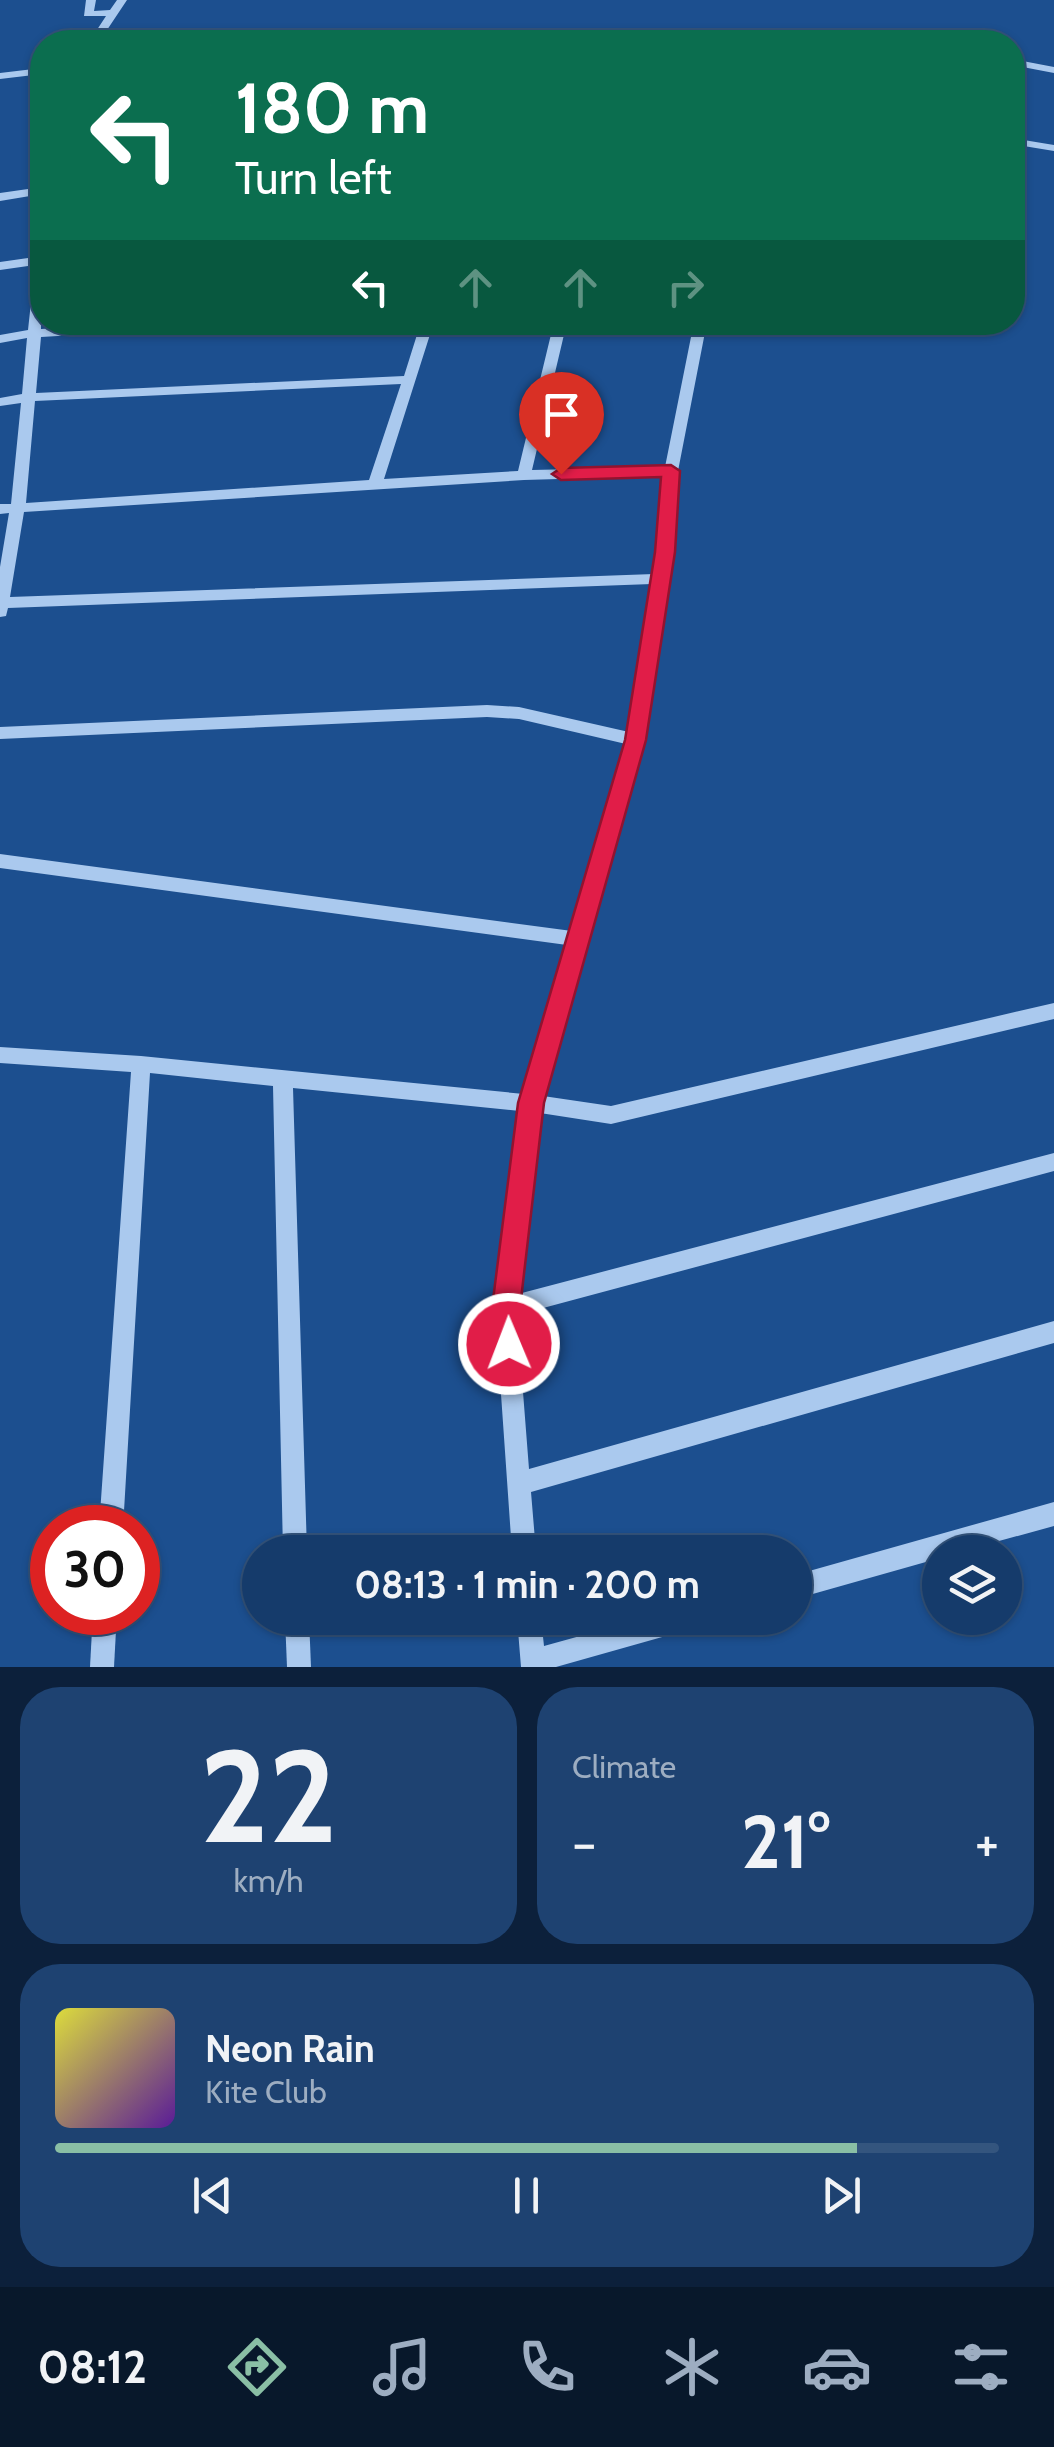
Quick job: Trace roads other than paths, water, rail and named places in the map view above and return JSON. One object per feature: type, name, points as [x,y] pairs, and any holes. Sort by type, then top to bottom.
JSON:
[{"type":"street","points":[[91,0],[88,14],[115,13]]},
{"type":"street","points":[[103,30],[122,0]]},
{"type":"street","points":[[1025,64],[1054,70]]},
{"type":"street","points":[[0,76],[30,72]]},
{"type":"street","points":[[1025,142],[1054,148]]},
{"type":"street","points":[[0,197],[30,193]]},
{"type":"street","points":[[0,266],[30,260]]},
{"type":"street","points":[[0,338],[30,334]]},
{"type":"street","points":[[35,335],[18,506],[0,606],[660,579]]},
{"type":"street","points":[[375,485],[423,335]]},
{"type":"street","points":[[524,475],[558,335]]},
{"type":"street","points":[[522,1535],[506,1308],[531,1103],[636,740],[660,579],[671,471],[698,335]]},
{"type":"street","points":[[0,402],[28,397],[406,380]]},
{"type":"street","points":[[0,509],[524,475],[671,471]]},
{"type":"street","points":[[0,733],[487,712],[520,713],[636,740]]},
{"type":"street","points":[[0,860],[577,938]]},
{"type":"street","points":[[0,1055],[142,1064],[531,1103],[611,1115],[1054,1011]]},
{"type":"street","points":[[113,1505],[142,1064]]},
{"type":"street","points":[[283,1078],[296,1535]]},
{"type":"street","points":[[506,1308],[1054,1162]]},
{"type":"street","points":[[518,1484],[1054,1332]]},
{"type":"street","points":[[812,1582],[1054,1514]]},
{"type":"street","points":[[102,1667],[104,1635]]},
{"type":"street","points":[[297,1635],[298,1667]]},
{"type":"street","points":[[530,1635],[533,1664],[630,1635]]}]
